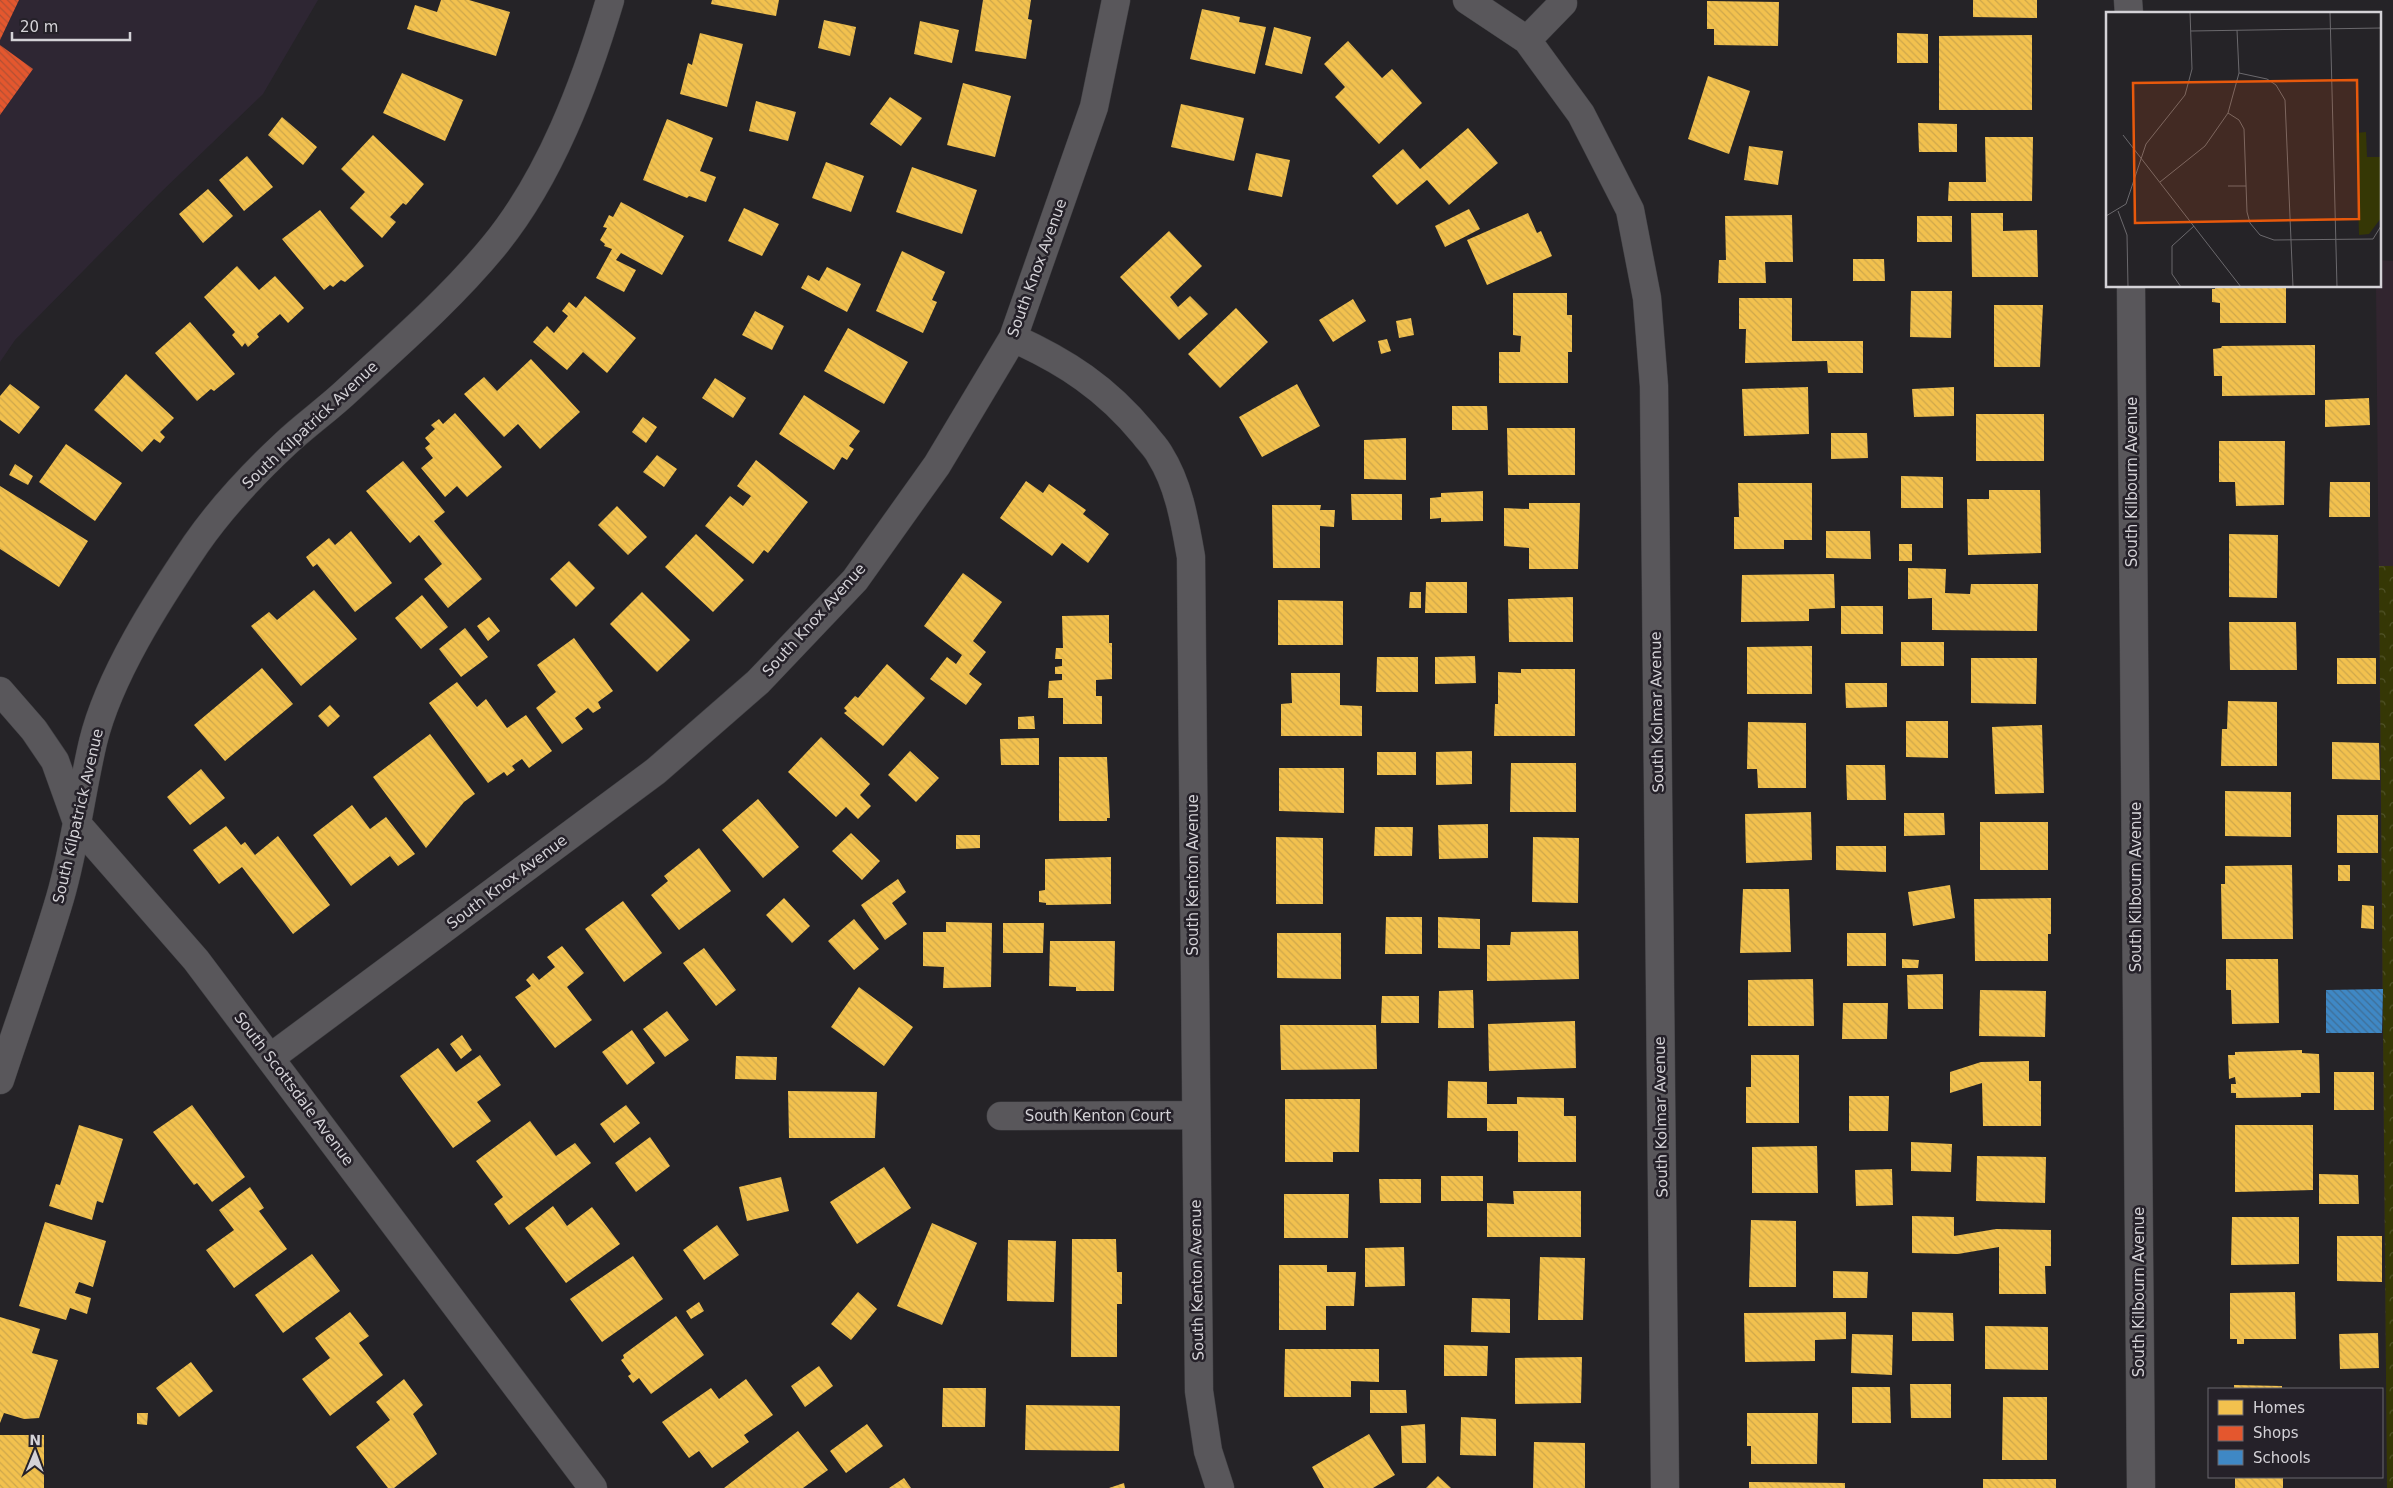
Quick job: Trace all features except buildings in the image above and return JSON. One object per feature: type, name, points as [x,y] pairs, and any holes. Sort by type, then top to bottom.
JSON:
[{"type":"street","name":"South Kilpatrick Avenue","points":[[0,1080],[61,896],[78,825],[94,739],[111,692],[135,644],[198,541],[241,488],[285,444],[345,394],[456,290],[495,244],[530,192],[561,133],[595,52],[610,0]]},
{"type":"street","name":"South Knox Avenue","points":[[270,1058],[656,771],[758,682],[854,580],[937,465],[1013,338],[1094,107],[1116,0]]},
{"type":"street","name":"South Kolmar Avenue","points":[[1467,0],[1527,40],[1581,114],[1630,210],[1647,298],[1654,386],[1664,1488]]},
{"type":"street","points":[[1527,40],[1563,3]]},
{"type":"street","name":"South Kilbourn Avenue","points":[[2131,288],[2141,1488]]},
{"type":"street","name":"South Kenton Avenue","points":[[1013,338],[1053,356],[1093,383],[1127,414],[1161,455],[1182,508],[1191,557],[1199,1391],[1208,1451],[1220,1488]]},
{"type":"street","name":"South Scottsdale Avenue","points":[[0,691],[34,730],[55,761],[78,825],[196,960],[593,1488]]},
{"type":"street","name":"South Kenton Court","points":[[1001,1116],[1195,1115]]},
{"type":"shaded area","points":[[0,0],[318,0],[263,94],[159,194],[15,340],[0,362]]},
{"type":"shaded area","points":[[2380,260],[2393,261],[2393,1488],[2387,1488],[2376,288],[2380,288]]},
{"type":"green space","points":[[2379,566],[2393,566],[2393,1488],[2387,1488]]}]
